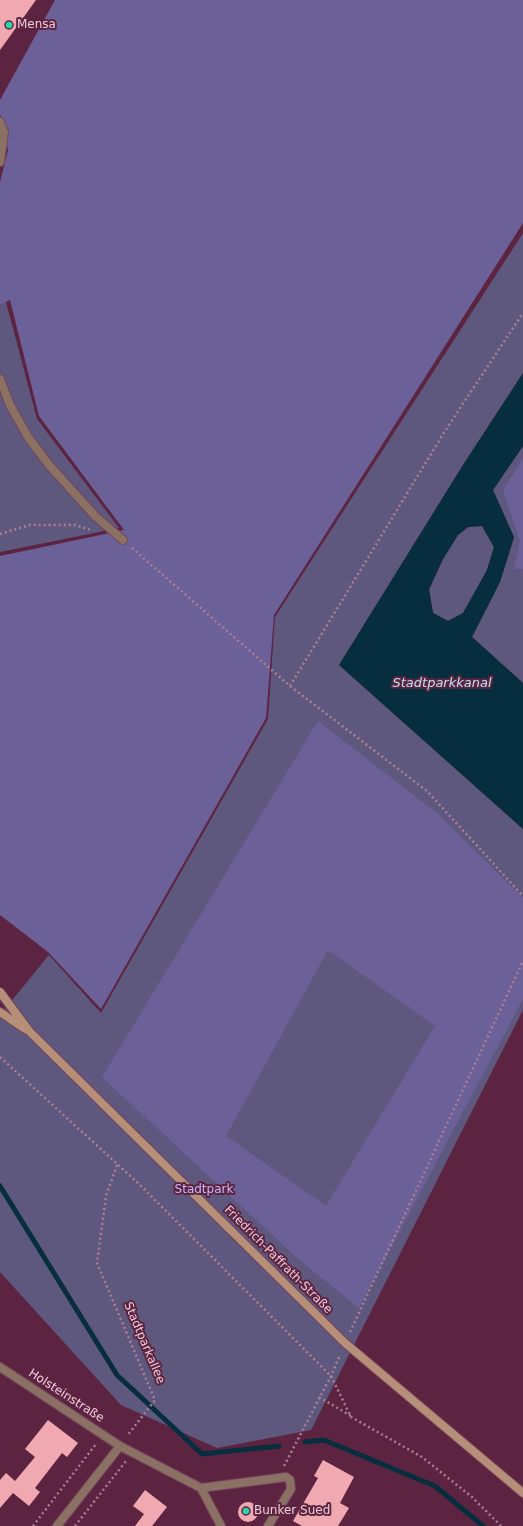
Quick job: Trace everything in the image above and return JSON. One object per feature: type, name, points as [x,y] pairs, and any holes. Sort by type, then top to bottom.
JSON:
[{"type":"main road","name":"Friedrich-Paffrath-Straße","points":[[0,992],[29,1031],[345,1343],[523,1493]]},
{"type":"main road","name":"Friedrich-Paffrath-Straße","points":[[0,1012],[29,1031]]},
{"type":"street","points":[[0,122],[4,132],[0,162]]},
{"type":"street","points":[[0,379],[10,405],[28,437],[49,465],[95,516],[123,540]]},
{"type":"street","name":"Holsteinstraße","points":[[0,1367],[120,1446],[201,1488]]},
{"type":"street","points":[[57,1526],[120,1446]]},
{"type":"street","points":[[221,1526],[201,1488],[286,1477],[290,1480],[291,1489],[268,1526]]},
{"type":"path","points":[[290,686],[445,431],[523,313]]},
{"type":"path","points":[[0,534],[30,525],[75,525],[96,531]]},
{"type":"path","points":[[123,540],[290,686],[427,791],[523,896]]},
{"type":"path","points":[[277,1477],[331,1376],[523,961]]},
{"type":"path","points":[[0,1057],[138,1183],[331,1376],[351,1417]]},
{"type":"path","name":"Stadtparkallee","points":[[117,1165],[106,1196],[97,1263],[155,1400],[120,1446]]},
{"type":"path","points":[[319,1397],[422,1457],[472,1497],[501,1526]]},
{"type":"path","points":[[33,1526],[100,1440]]},
{"type":"path","points":[[75,1526],[133,1453]]},
{"type":"green space","name":"Stadtpark","points":[[523,233],[523,373],[463,465],[339,665],[523,829],[523,1010],[311,1430],[217,1448],[121,1405],[0,1272],[0,1015],[49,955],[101,1013],[268,719],[275,617]]},
{"type":"green space","points":[[6,302],[37,419],[119,528],[0,552],[0,305]]},
{"type":"green space","points":[[523,446],[523,683],[472,637],[500,582],[514,538],[493,490]]},
{"type":"green space","points":[[482,526],[494,547],[487,570],[463,613],[448,621],[433,613],[429,590],[443,559],[458,535],[468,527]]},
{"type":"shaded area","points":[[55,0],[523,0],[523,223],[274,615],[266,718],[101,1009],[48,952],[0,915],[0,556],[124,530],[39,416],[10,300],[0,305],[0,182],[8,150],[0,114],[0,100]]},
{"type":"shaded area","points":[[523,459],[523,569],[514,569],[520,541],[503,490]]},
{"type":"shaded area","points":[[318,721],[438,814],[523,898],[523,999],[359,1308],[296,1257],[102,1077]],"holes":[[[328,950],[435,1026],[326,1206],[226,1136]]]},
{"type":"water","name":"Stadtparkkanal","points":[[523,373],[523,446],[493,490],[514,537],[500,582],[472,637],[523,683],[523,829],[339,665],[463,465]],"holes":[[[482,526],[494,547],[487,570],[463,613],[448,621],[433,613],[429,589],[443,559],[458,535],[468,527]]]},
{"type":"building","name":"Mensa","points":[[0,0],[36,0],[0,50]]},
{"type":"building","points":[[48,1420],[78,1443],[67,1457],[62,1453],[35,1488],[40,1492],[29,1506],[13,1493],[0,1508],[0,1480],[6,1473],[15,1481],[35,1457],[25,1449]]},
{"type":"building","points":[[323,1460],[354,1477],[340,1503],[349,1508],[338,1526],[302,1526],[293,1521],[318,1478],[314,1476]]},
{"type":"building","points":[[145,1490],[167,1507],[152,1526],[135,1526],[144,1514],[133,1506]]},
{"type":"building","points":[[248,1502],[255,1505],[258,1512],[255,1519],[248,1522],[241,1519],[238,1512],[241,1505]]},
{"type":"waterway","points":[[0,1186],[117,1375],[202,1454],[279,1446]]},
{"type":"waterway","points":[[305,1442],[324,1440],[435,1486],[483,1526]]},
{"type":"place","name":"Mensa","points":[[9,25]]},
{"type":"place","name":"Bunker Sued","points":[[246,1511]]}]
